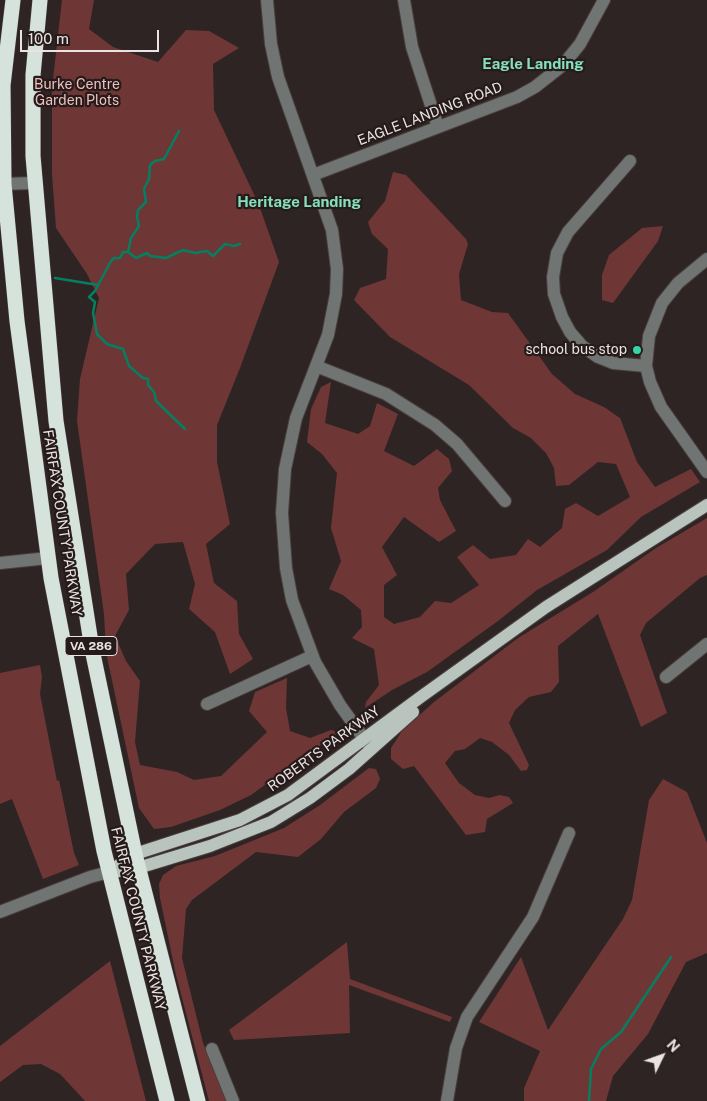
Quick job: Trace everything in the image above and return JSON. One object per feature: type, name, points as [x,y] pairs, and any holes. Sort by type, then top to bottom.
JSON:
[{"type":"highway","name":"FAIRFAX COUNTY PARKWAY","points":[[13,0],[3,85],[2,184],[18,330],[48,558],[109,872],[167,1101]]},
{"type":"highway","name":"FAIRFAX COUNTY PARKWAY","points":[[40,0],[32,76],[35,183],[56,422],[92,649],[136,861],[198,1101]]},
{"type":"main road","name":"ROBERTS PARKWAY","points":[[109,872],[136,861],[240,836],[270,822],[310,798],[422,696],[586,581],[707,505]]},
{"type":"street","points":[[267,0],[271,44],[278,77],[333,233],[337,269],[332,317],[316,366],[302,400],[284,468],[282,513],[289,588],[312,656],[340,705],[368,745]]},
{"type":"street","points":[[404,0],[412,47],[438,127]]},
{"type":"street","name":"EAGLE LANDING ROAD","points":[[313,175],[517,97],[545,80],[563,65],[580,44],[604,0]]},
{"type":"street","points":[[630,161],[568,232],[558,253],[553,277],[554,294],[562,317],[570,332],[582,346],[598,357],[613,363],[646,366]]},
{"type":"street","points":[[2,184],[35,183]]},
{"type":"street","points":[[707,259],[678,283],[662,303],[649,336],[646,366],[650,382],[661,407],[707,472]]},
{"type":"street","points":[[316,366],[386,394],[435,425],[457,444],[504,501]]},
{"type":"street","points":[[0,563],[48,558]]},
{"type":"street","points":[[666,677],[707,644]]},
{"type":"street","points":[[207,704],[312,656]]},
{"type":"street","points":[[447,1101],[456,1048],[467,1016],[533,917],[570,833]]},
{"type":"street","points":[[0,912],[90,877],[109,872]]},
{"type":"street","points":[[212,1049],[233,1101]]},
{"type":"green space","name":"Burke Centre Garden Plots","points":[[62,0],[94,0],[89,29],[113,47],[158,62],[186,30],[209,31],[239,48],[213,64],[214,110],[259,205],[279,262],[217,425],[217,462],[230,524],[206,544],[214,583],[237,601],[239,634],[253,659],[230,674],[215,632],[189,609],[195,584],[183,542],[155,544],[126,574],[129,610],[115,636],[126,661],[140,681],[135,742],[140,765],[177,772],[194,780],[221,776],[267,732],[249,711],[255,692],[287,678],[286,708],[290,731],[310,738],[331,730],[335,731],[336,736],[321,744],[312,761],[301,770],[276,777],[251,795],[220,810],[171,827],[154,829],[139,808],[106,652],[104,614],[77,421],[80,379],[99,298],[87,274],[56,228],[52,174],[52,88]]},
{"type":"green space","points":[[393,172],[406,175],[466,239],[468,244],[459,274],[461,300],[492,312],[508,313],[552,374],[575,394],[604,407],[620,418],[637,462],[655,487],[691,469],[700,482],[641,517],[607,550],[537,590],[498,621],[427,672],[392,690],[365,708],[366,702],[379,685],[374,649],[352,638],[362,627],[361,610],[343,595],[329,589],[341,561],[331,528],[337,473],[322,454],[307,442],[311,409],[321,387],[331,382],[325,423],[358,434],[370,426],[377,403],[398,414],[384,451],[414,466],[437,449],[449,459],[452,471],[438,488],[440,500],[456,531],[439,542],[404,517],[382,547],[397,575],[384,585],[384,617],[394,624],[420,617],[435,601],[451,603],[479,585],[457,557],[473,545],[490,559],[516,555],[528,539],[540,547],[562,528],[565,509],[576,503],[598,516],[630,497],[616,464],[598,462],[569,485],[556,486],[554,468],[546,453],[531,438],[513,428],[469,385],[390,337],[354,300],[360,288],[386,279],[388,249],[372,234],[368,222],[385,201]]},
{"type":"green space","points":[[663,226],[658,241],[613,303],[602,300],[602,275],[609,255],[642,228]]},
{"type":"green space","points":[[707,518],[707,575],[700,578],[646,623],[640,635],[667,713],[641,727],[598,614],[558,646],[559,682],[551,692],[529,697],[515,710],[509,723],[529,765],[527,770],[521,771],[509,755],[492,742],[480,738],[465,749],[455,751],[445,763],[459,783],[475,795],[489,798],[500,795],[509,797],[513,803],[487,819],[485,832],[466,835],[414,766],[403,769],[391,759],[391,748],[402,731],[434,702],[518,638],[593,592],[656,548]]},
{"type":"green space","points":[[40,665],[42,677],[40,694],[57,781],[59,780],[74,853],[79,865],[43,879],[12,799],[0,804],[0,673]]},
{"type":"green space","points":[[369,768],[376,769],[380,779],[376,788],[344,812],[321,839],[298,857],[256,852],[192,900],[186,909],[182,958],[203,1043],[227,1101],[209,1101],[176,975],[160,898],[159,884],[163,875],[176,866],[215,856],[284,828],[320,805]]},
{"type":"green space","points":[[663,779],[687,792],[707,843],[707,953],[686,962],[648,1034],[613,1076],[606,1101],[524,1101],[524,1088],[540,1051],[479,1022],[521,957],[548,1030],[623,919],[632,900],[649,800]]},
{"type":"green space","points":[[347,942],[350,979],[452,1017],[450,1022],[349,985],[350,1033],[234,1040],[229,1030]]},
{"type":"green space","points":[[110,961],[146,1101],[85,1101],[60,1074],[41,1064],[23,1065],[0,1082],[0,1046]]},
{"type":"waterway","points":[[128,252],[131,238],[139,226],[138,210],[146,202],[144,189],[149,179],[150,165],[155,161],[164,159],[179,131]]},
{"type":"waterway","points":[[185,429],[156,401],[154,392],[148,385],[148,379],[143,378],[129,366],[123,349],[107,344],[97,334],[93,313],[95,302],[89,297],[95,291],[111,261],[114,258],[120,258],[123,252],[128,252],[136,258],[147,253],[150,256],[166,258],[183,250],[195,253],[207,251],[213,256],[225,244],[234,246],[240,244]]},
{"type":"waterway","points":[[55,278],[98,285]]},
{"type":"waterway","points":[[589,1101],[591,1069],[601,1049],[621,1032],[671,957]]},
{"type":"place","name":"school bus stop","points":[[637,350]]},
{"type":"district","name":"Eagle Landing","points":[[533,64]]},
{"type":"district","name":"Heritage Landing","points":[[299,202]]}]
